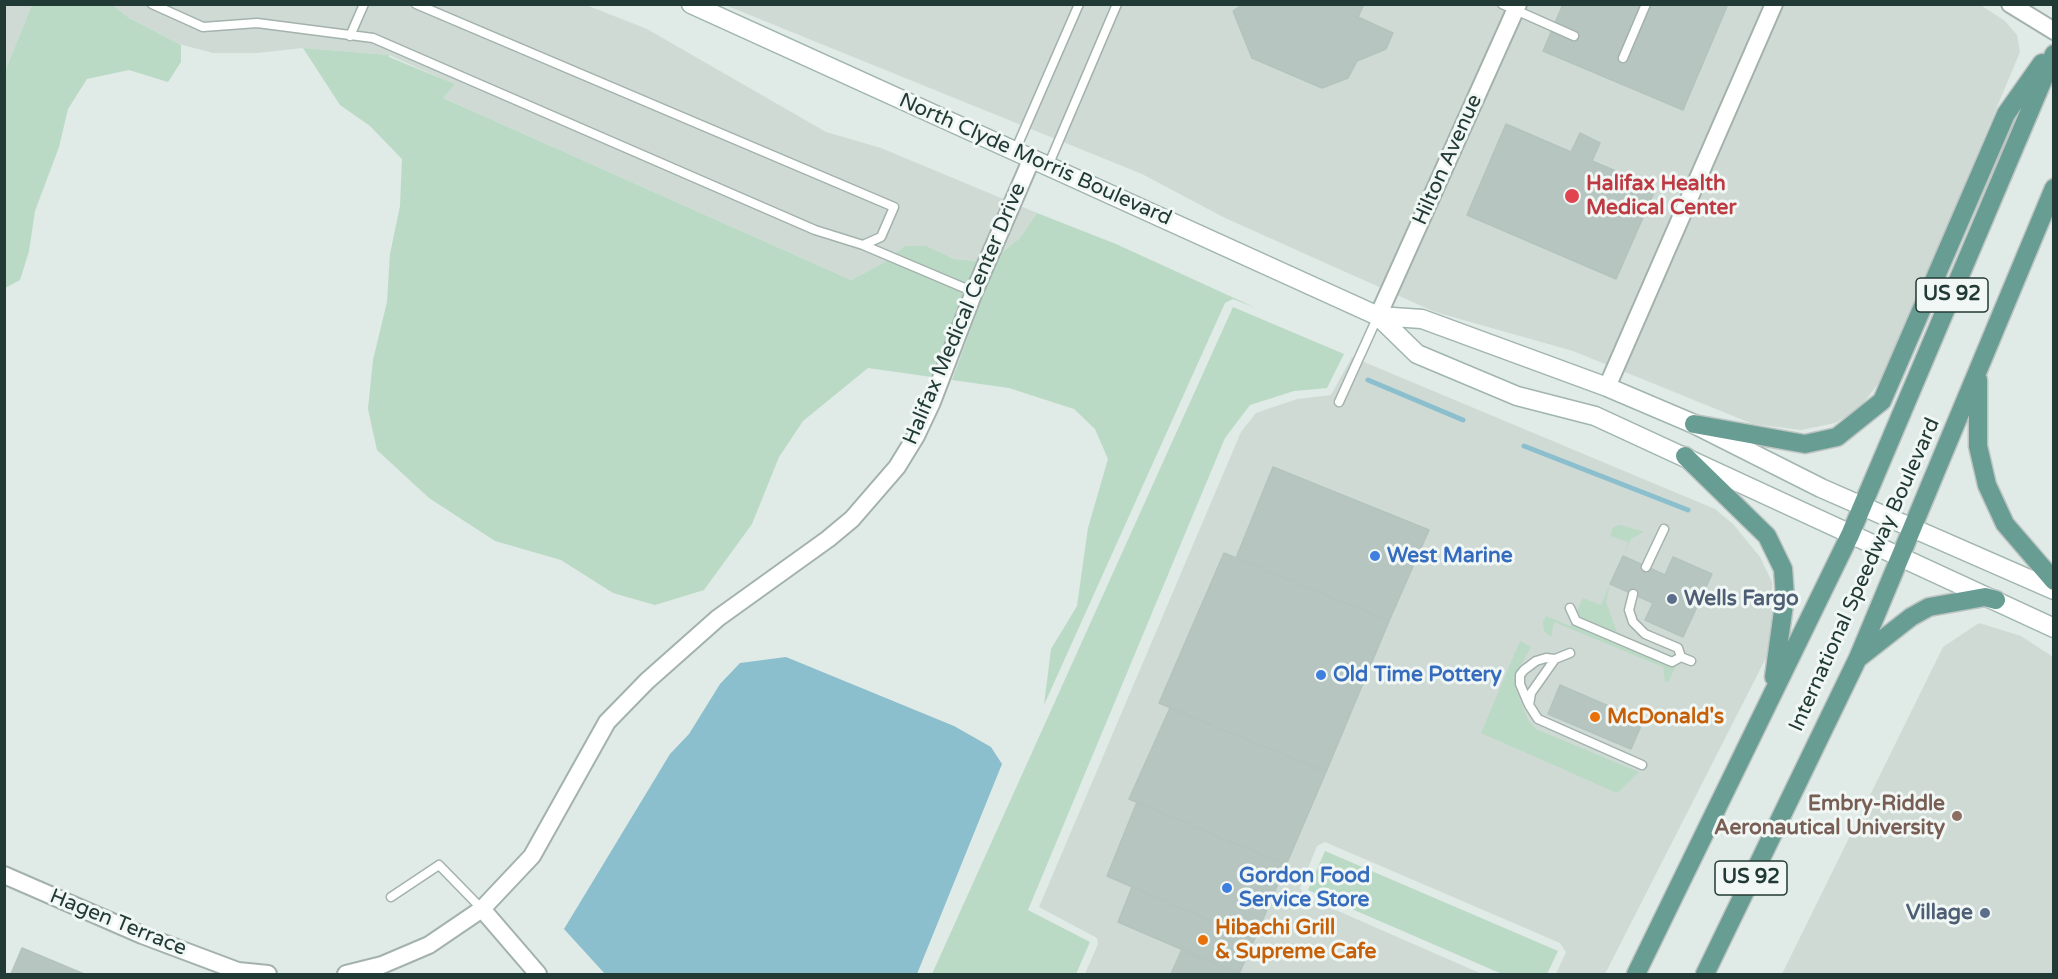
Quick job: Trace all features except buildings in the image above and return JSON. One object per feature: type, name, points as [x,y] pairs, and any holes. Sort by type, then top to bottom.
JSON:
[{"type":"main road","name":"North Clyde Morris Boulevard","points":[[691,4],[1378,316],[1417,354],[1517,396],[1595,416],[1685,456],[1850,536],[2054,628]]},
{"type":"main road","points":[[1694,424],[1805,444],[1837,437],[1882,401],[2006,114],[2054,47]]},
{"type":"main road","name":"International Speedway Boulevard","points":[[1636,975],[1772,691],[1850,536],[2054,54]]},
{"type":"main road","name":"International Speedway Boulevard","points":[[1704,975],[1858,658],[1902,558],[2054,188]]},
{"type":"main road","name":"North Clyde Morris Boulevard","points":[[1378,316],[1422,319],[1607,387],[1694,424],[1862,506],[2054,590]]},
{"type":"main road","points":[[1978,372],[1978,446],[1987,485],[2005,524],[2054,581]]},
{"type":"main road","points":[[1685,456],[1767,536],[1783,569],[1785,597],[1772,691]]},
{"type":"main road","points":[[1858,658],[1911,616],[1929,607],[1985,597],[1996,600]]},
{"type":"street","points":[[1607,387],[1774,4]]},
{"type":"street","points":[[2010,4],[2054,31]]},
{"type":"street","name":"Hilton Avenue","points":[[1378,316],[1512,7]]},
{"type":"street","name":"Halifax Medical Center Drive","points":[[482,909],[532,856],[607,722],[647,681],[718,618],[828,539],[875,495],[916,436],[944,375],[974,292],[1032,159]]},
{"type":"street","name":"Hagen Terrace","points":[[4,875],[142,935],[238,971],[268,975]]},
{"type":"street","points":[[346,975],[363,973],[429,945],[482,909],[538,975]]},
{"type":"lane","points":[[152,4],[204,27],[256,23],[373,38],[815,230],[863,245],[974,292]]},
{"type":"lane","points":[[350,36],[364,4]]},
{"type":"lane","points":[[416,4],[894,207],[881,237],[863,245]]},
{"type":"lane","points":[[1032,159],[1079,4]]},
{"type":"lane","points":[[1032,159],[1117,4]]},
{"type":"lane","points":[[1623,58],[1646,4]]},
{"type":"lane","points":[[1512,7],[1574,36]]},
{"type":"lane","points":[[1339,402],[1378,316]]},
{"type":"lane","points":[[1646,567],[1664,529]]},
{"type":"lane","points":[[1633,594],[1629,610],[1634,622],[1645,634],[1678,648],[1681,657],[1690,661]]},
{"type":"lane","points":[[1570,608],[1576,621],[1672,662],[1681,657]]},
{"type":"lane","points":[[1570,653],[1555,659],[1546,658],[1536,661],[1520,675],[1520,684],[1529,705],[1538,719],[1642,765]]},
{"type":"lane","points":[[1529,705],[1531,693],[1555,659]]},
{"type":"lane","points":[[391,897],[439,865],[482,909]]},
{"type":"shaded area","name":"Halifax Health Medical Center","points":[[1979,4],[2005,21],[2017,35],[2020,52],[1884,376],[1858,410],[1835,423],[1801,430],[1753,424],[1573,351],[1435,312],[1225,218],[1142,174],[725,5]]},
{"type":"shaded area","points":[[5,5],[32,5],[5,71]]},
{"type":"shaded area","points":[[113,5],[586,5],[647,29],[826,132],[881,148],[1037,213],[1020,238],[996,257],[977,261],[954,259],[927,246],[905,246],[885,262],[851,280],[443,98],[454,84],[389,55],[303,48],[257,53],[213,53],[179,44],[129,18]]},
{"type":"shaded area","points":[[1352,357],[1715,509],[1733,524],[1760,557],[1772,582],[1772,617],[1767,656],[1605,974],[1556,974],[1566,952],[1560,943],[1325,842],[1317,846],[1300,888],[1306,897],[1482,974],[1085,974],[1098,944],[1097,938],[1039,907],[1241,432],[1256,413],[1297,399],[1331,395]]},
{"type":"shaded area","name":"Embry-Riddle Aeronautical University","points":[[1979,623],[2021,636],[2053,657],[2053,974],[1782,974],[1943,647]]},
{"type":"green space","points":[[32,5],[113,5],[129,18],[181,45],[181,62],[168,82],[129,70],[87,79],[68,109],[59,147],[35,211],[29,251],[20,280],[5,288],[5,71]]},
{"type":"green space","points":[[303,48],[389,55],[389,57],[455,84],[443,98],[851,280],[885,262],[905,246],[927,246],[954,259],[977,261],[996,257],[1020,238],[1037,213],[1116,244],[1256,308],[1233,299],[1225,303],[1044,705],[1051,649],[1077,606],[1088,528],[1108,459],[1095,429],[1074,409],[1009,388],[952,380],[986,287],[968,279],[932,377],[868,368],[803,421],[779,457],[752,524],[704,590],[655,605],[613,593],[561,560],[495,541],[429,498],[377,450],[368,409],[373,360],[387,302],[390,254],[400,206],[402,159],[370,126],[340,105]]},
{"type":"green space","points":[[1233,307],[1344,354],[1327,388],[1294,391],[1250,405],[1225,438],[1028,910],[1090,942],[1076,974],[932,974]]},
{"type":"green space","points":[[1621,525],[1644,532],[1631,539],[1623,556],[1628,542],[1610,536],[1613,527]]},
{"type":"green space","points":[[1610,584],[1606,602],[1617,632],[1679,659],[1669,681],[1665,682],[1663,667],[1554,622],[1551,637],[1544,631],[1543,622],[1546,616],[1570,626],[1583,598],[1601,605]]},
{"type":"green space","points":[[1520,641],[1531,647],[1516,674],[1515,688],[1528,720],[1536,729],[1639,772],[1617,793],[1481,733]]},
{"type":"green space","points":[[1325,851],[1558,951],[1547,974],[1502,974],[1308,890]]},
{"type":"water","points":[[786,657],[954,726],[991,747],[1002,764],[917,974],[605,974],[564,929],[670,754],[689,734],[720,684],[740,663]]},
{"type":"waterway","points":[[1368,380],[1463,420]]},
{"type":"waterway","points":[[1524,446],[1688,510]]},
{"type":"place","name":"Halifax Health Medical Center","points":[[1572,196]]},
{"type":"place","name":"West Marine","points":[[1375,556]]},
{"type":"place","name":"Wells Fargo","points":[[1672,599]]},
{"type":"place","name":"Old Time Pottery","points":[[1321,675]]},
{"type":"place","name":"McDonald's","points":[[1595,717]]},
{"type":"place","name":"Embry-Riddle Aeronautical University","points":[[1957,816]]},
{"type":"place","name":"Gordon Food Service Store","points":[[1227,888]]},
{"type":"place","name":"Village","points":[[1985,913]]},
{"type":"place","name":"Hibachi Grill & Supreme Cafe","points":[[1203,940]]}]
